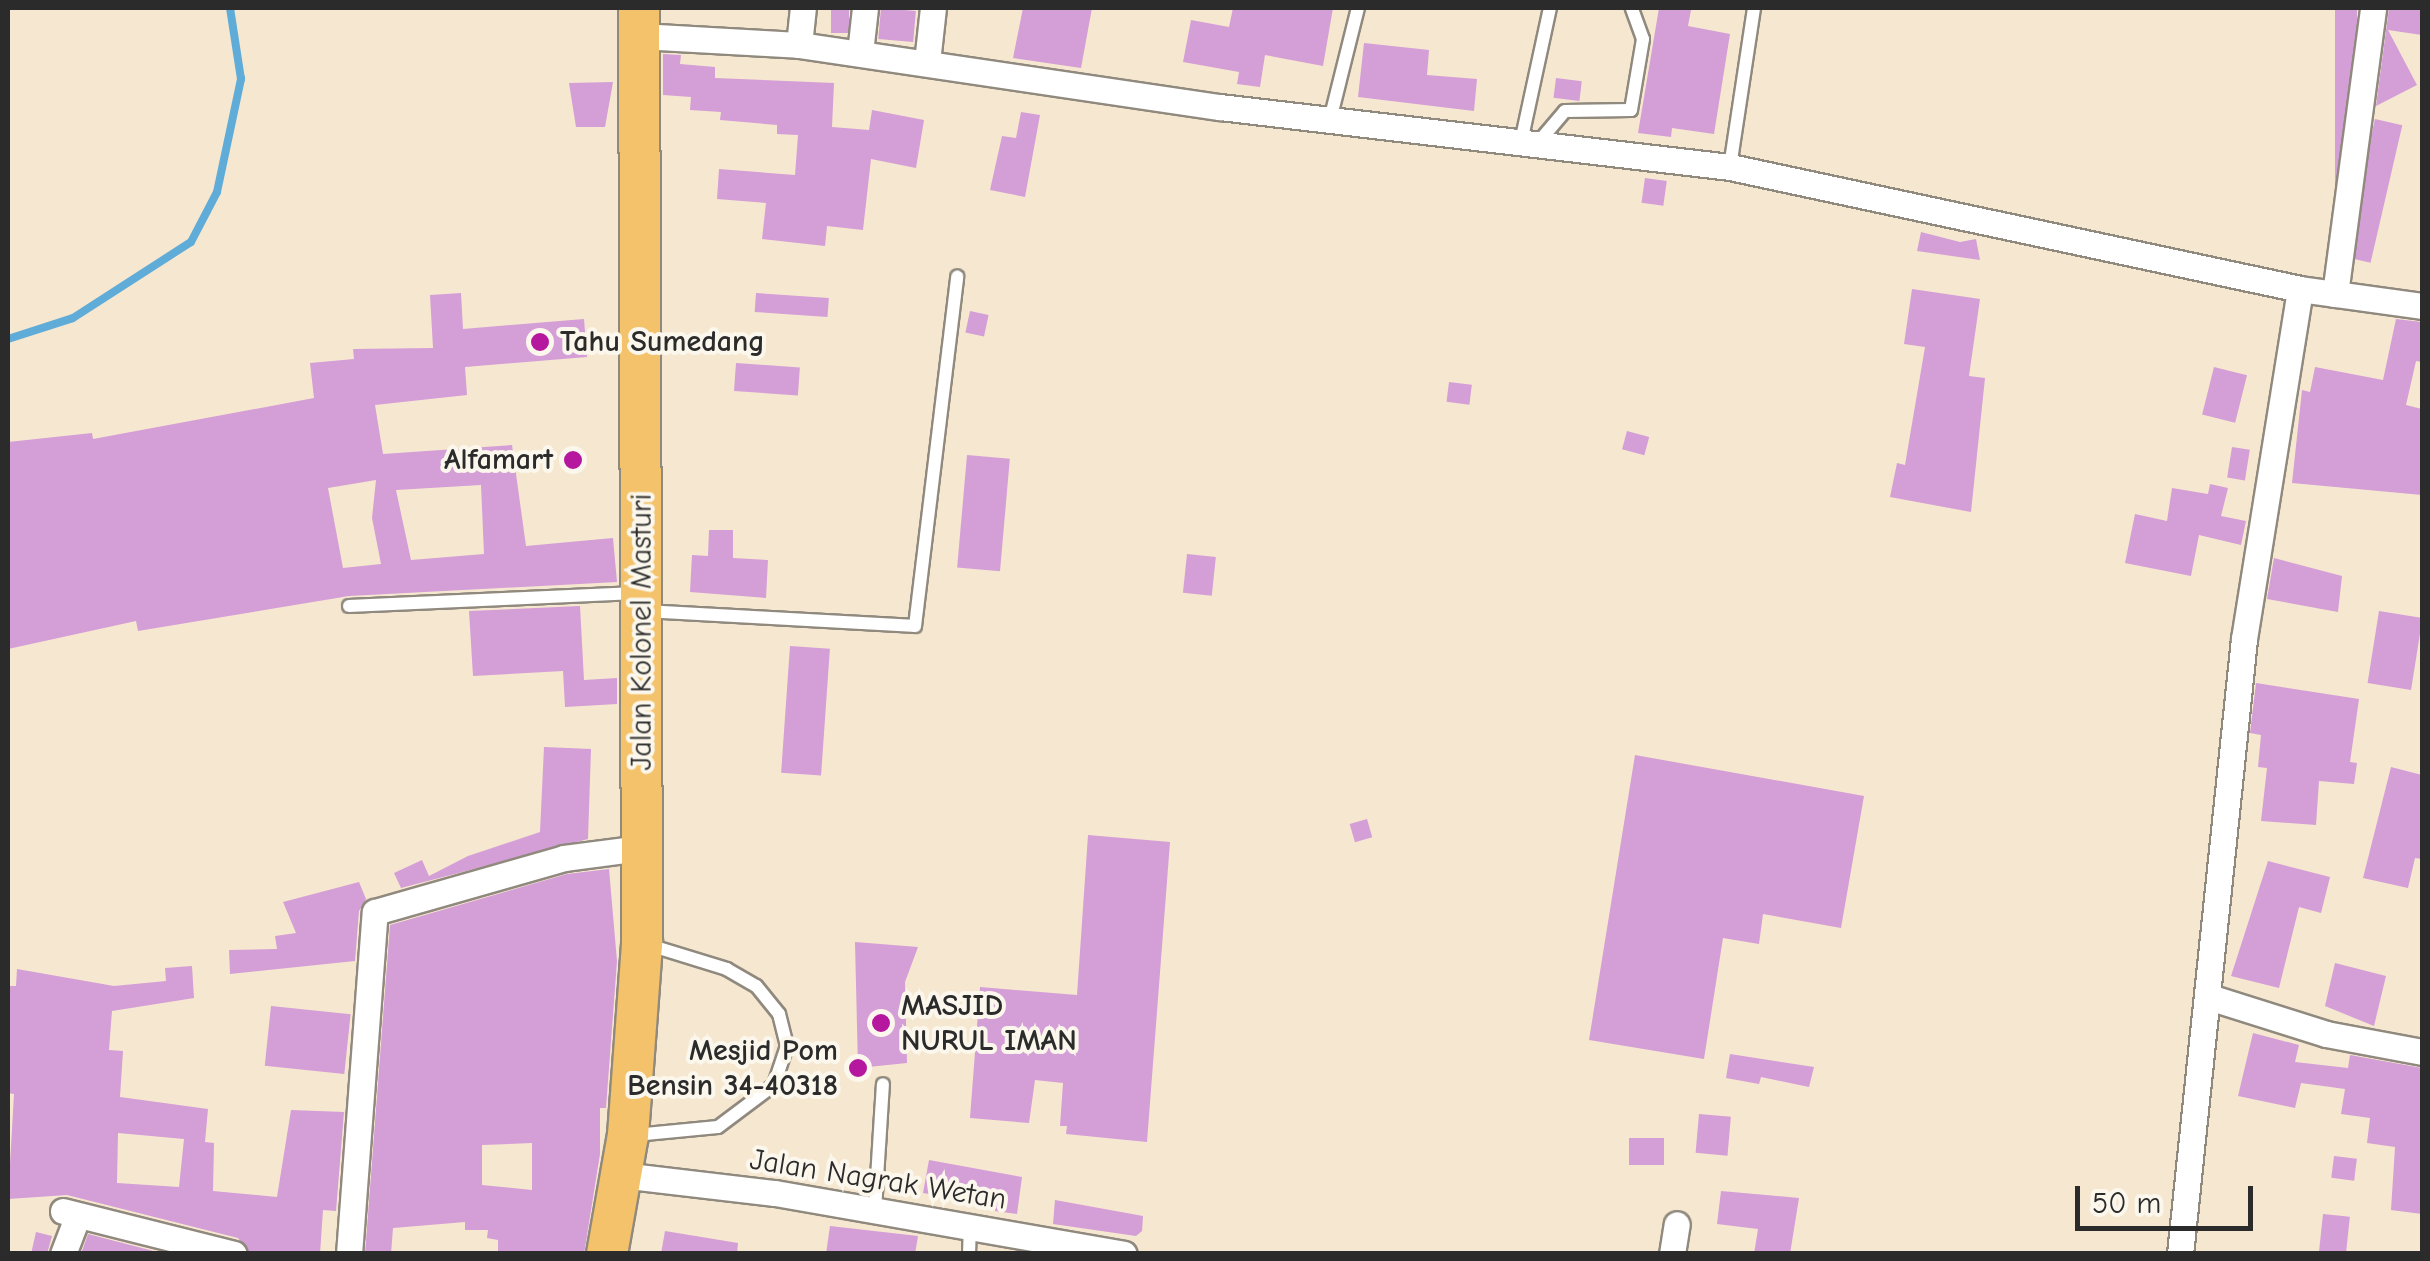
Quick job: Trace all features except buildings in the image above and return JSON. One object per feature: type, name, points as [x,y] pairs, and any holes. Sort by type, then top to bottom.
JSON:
[{"type":"main road","name":"Jalan Kolonel Masturi","points":[[607,1254],[628,1135],[642,944],[639,22]]},
{"type":"street","points":[[800,44],[803,8]]},
{"type":"street","points":[[860,53],[865,8]]},
{"type":"street","points":[[927,62],[933,8]]},
{"type":"street","points":[[2335,294],[2373,8]]},
{"type":"street","points":[[639,22],[1220,107],[1331,116],[1730,167],[2300,289],[2422,306]]},
{"type":"street","points":[[2180,1254],[2210,997],[2244,638],[2300,289]]},
{"type":"street","points":[[349,1254],[375,912],[564,858],[642,848]]},
{"type":"street","points":[[2210,997],[2326,1034],[2422,1052]]},
{"type":"street","name":"Jalan Nagrak Wetan","points":[[621,1175],[775,1193],[874,1213],[970,1241],[1124,1254]]},
{"type":"street","points":[[63,1254],[70,1214],[234,1254]]},
{"type":"street","points":[[1672,1254],[1676,1224]]},
{"type":"lane","points":[[1331,116],[1358,8]]},
{"type":"lane","points":[[1529,143],[1550,8]]},
{"type":"lane","points":[[1529,143],[1565,112],[1631,110],[1643,39],[1632,8]]},
{"type":"lane","points":[[1730,167],[1754,8]]},
{"type":"lane","points":[[349,606],[643,602],[915,626],[957,276]]},
{"type":"lane","points":[[628,1135],[718,1127],[774,1085],[787,1046],[779,1014],[756,986],[670,948],[642,944]]},
{"type":"lane","points":[[874,1213],[883,1084]]},
{"type":"waterway","points":[[8,339],[73,318],[191,242],[217,192],[241,79],[230,8]]},
{"type":"place","name":"Tahu Sumedang","points":[[540,342]]},
{"type":"place","name":"Alfamart","points":[[573,460]]},
{"type":"place","name":"MASJID NURUL IMAN","points":[[881,1023]]},
{"type":"place","name":"Mesjid Pom Bensin 34-40318","points":[[858,1068]]}]
